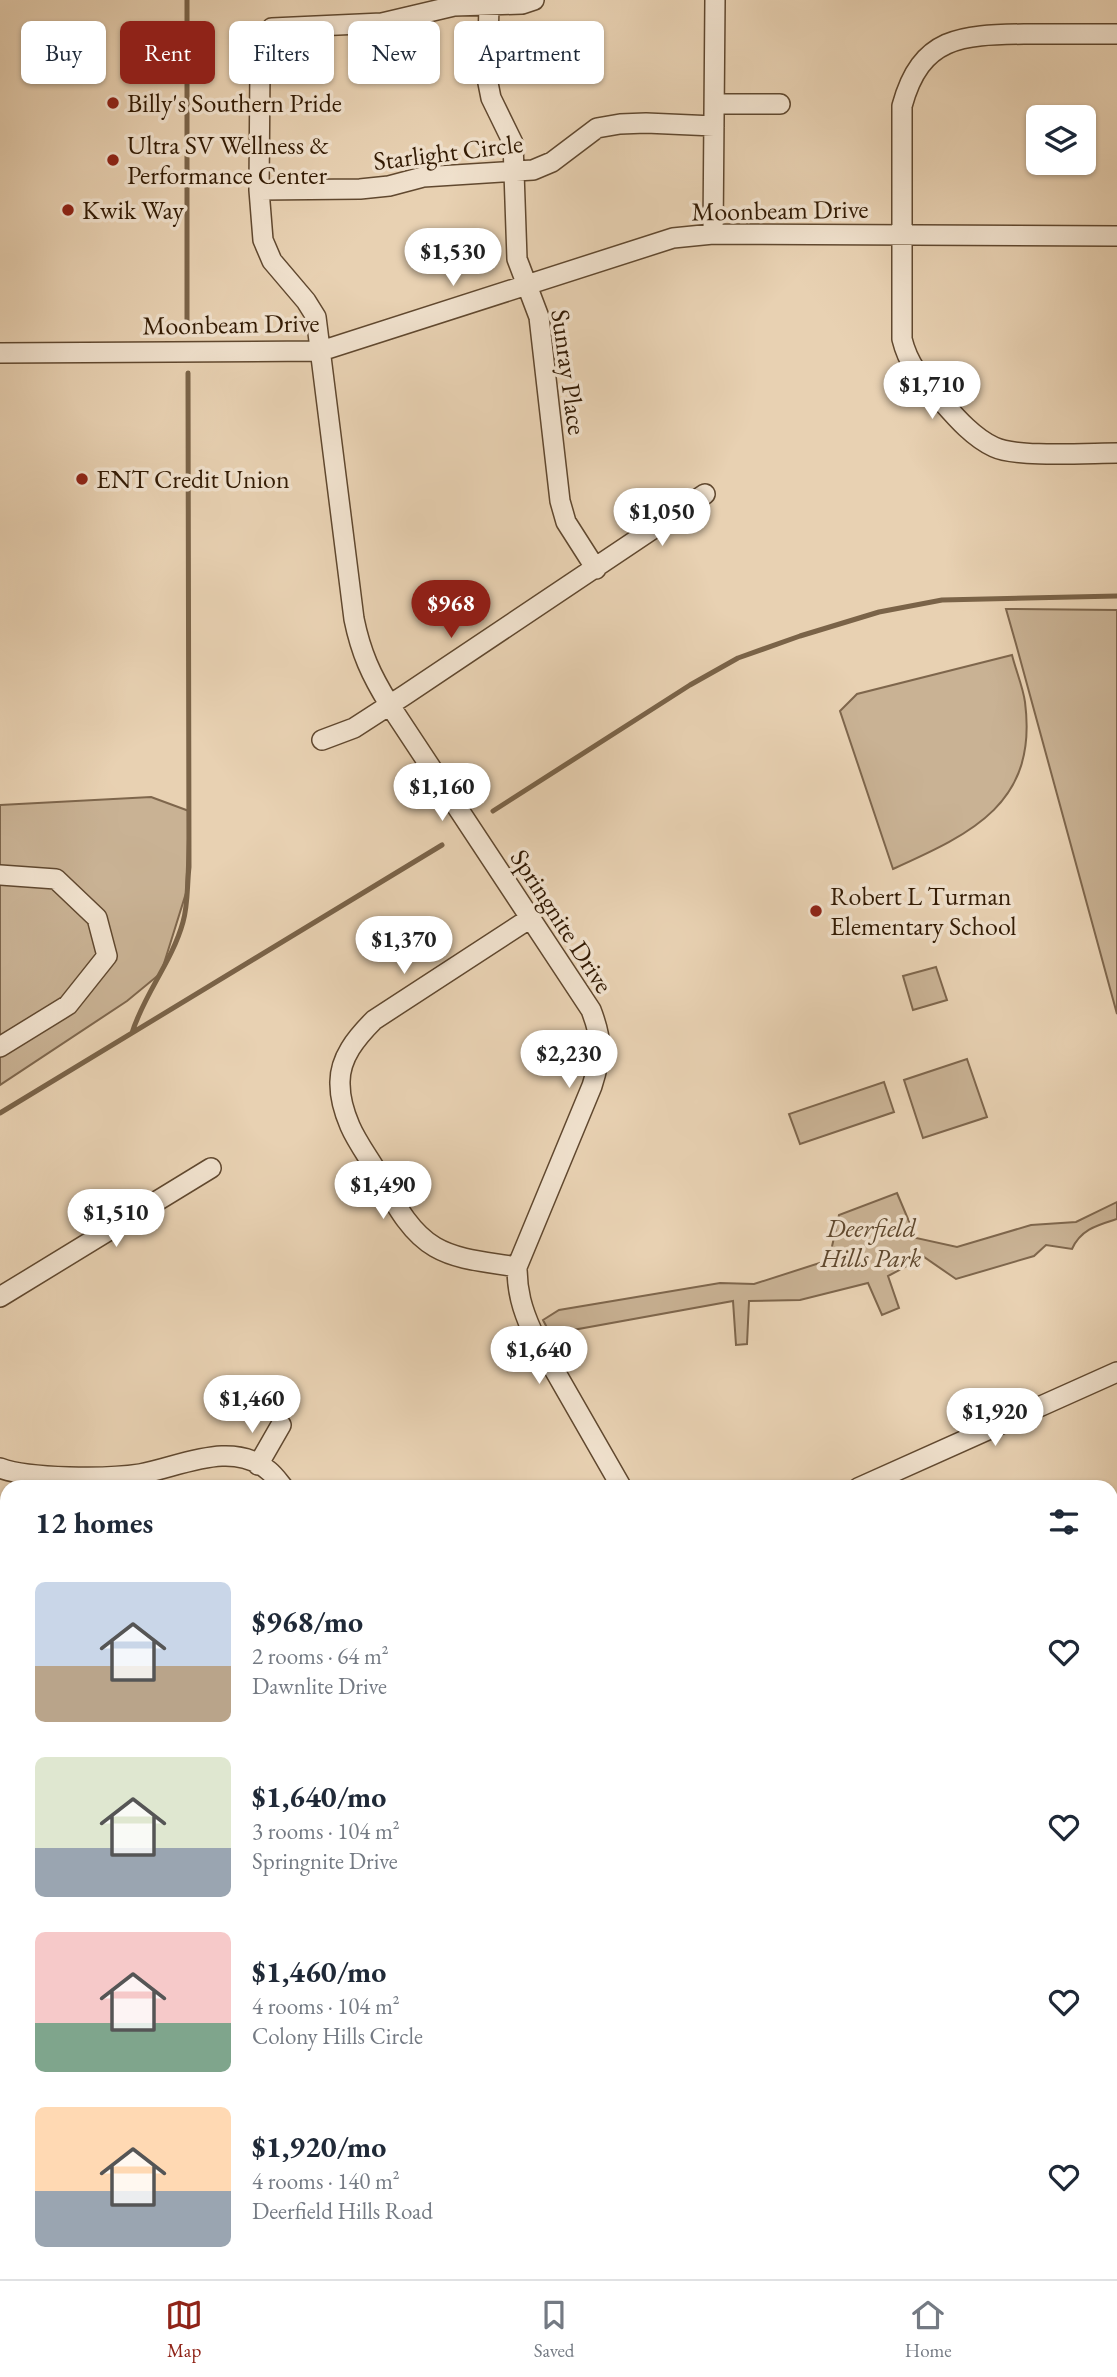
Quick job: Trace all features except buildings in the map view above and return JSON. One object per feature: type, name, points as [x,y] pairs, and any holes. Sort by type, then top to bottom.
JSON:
[{"type":"street","points":[[321,351],[316,317],[272,261],[263,240],[259,190],[260,68],[272,29],[382,23],[454,6],[522,4],[534,0]]},
{"type":"street","points":[[713,234],[715,0]]},
{"type":"street","name":"Sunray Place","points":[[489,6],[487,78],[491,98],[513,143],[517,258],[538,317],[563,511],[566,522],[596,569]]},
{"type":"street","points":[[1117,34],[977,35],[951,40],[918,67],[907,85],[902,106],[902,339],[906,355],[915,372],[958,420],[994,447],[1015,453],[1117,453]]},
{"type":"street","points":[[715,104],[780,104]]},
{"type":"street","name":"Starlight Circle","points":[[259,190],[360,189],[389,186],[423,177],[533,170],[552,162],[597,128],[646,123],[714,126]]},
{"type":"street","name":"Moonbeam Drive","points":[[0,354],[321,351],[673,238],[713,234],[1117,236]]},
{"type":"street","name":"Springnite Drive","points":[[321,351],[359,647],[369,671],[389,704],[591,1010],[599,1030],[600,1060],[592,1086],[517,1267],[517,1291],[532,1331],[617,1480]]},
{"type":"street","points":[[322,740],[354,728],[705,494]]},
{"type":"street","points":[[0,875],[56,879],[97,918],[107,956],[68,1005],[0,1047]]},
{"type":"street","points":[[517,1267],[454,1256],[418,1235],[405,1219],[351,1129],[343,1107],[340,1082],[345,1057],[357,1037],[374,1020],[529,919]]},
{"type":"street","points":[[0,1297],[211,1168]]},
{"type":"street","points":[[876,1480],[1117,1372]]},
{"type":"street","points":[[258,1465],[281,1425]]},
{"type":"street","points":[[0,1468],[27,1474],[116,1477],[143,1473],[202,1457],[223,1456],[247,1460],[268,1470],[277,1480]]},
{"type":"green space","points":[[1006,609],[1117,610],[1117,1014],[1016,644]]},
{"type":"green space","points":[[1012,655],[1024,696],[1026,737],[1021,766],[1010,790],[994,810],[973,827],[949,842],[893,869],[840,711],[857,694]]},
{"type":"green space","points":[[151,797],[189,811],[186,893],[161,973],[127,1001],[0,1085],[0,805]]},
{"type":"green space","points":[[936,967],[947,1000],[913,1010],[903,976]]},
{"type":"green space","points":[[967,1059],[987,1117],[923,1138],[904,1080]]},
{"type":"green space","points":[[884,1082],[894,1112],[800,1144],[789,1114]]},
{"type":"green space","name":"Deerfield Hills Park","points":[[897,1193],[916,1238],[957,1247],[1031,1225],[1076,1222],[1117,1202],[1117,1219],[1085,1232],[1072,1249],[1046,1245],[1034,1256],[956,1279],[924,1257],[888,1276],[899,1308],[882,1315],[868,1283],[800,1300],[749,1301],[747,1344],[736,1345],[733,1301],[562,1332],[553,1339],[543,1320],[559,1310],[720,1283],[754,1284],[829,1260],[839,1215]]},
{"type":"waterway","points":[[187,0],[187,328]]},
{"type":"waterway","points":[[132,1033],[143,1005],[178,937],[187,902],[188,373]]},
{"type":"waterway","points":[[493,811],[690,685],[738,658],[800,636],[879,612],[942,600],[1117,596]]},
{"type":"waterway","points":[[0,1113],[442,845]]},
{"type":"place","name":"Billy's Southern Pride","points":[[113,103]]},
{"type":"place","name":"Ultra SV Wellness & Performance Center","points":[[113,160]]},
{"type":"place","name":"Kwik Way","points":[[68,210]]},
{"type":"place","name":"ENT Credit Union","points":[[82,479]]},
{"type":"place","name":"Robert L Turman Elementary School","points":[[816,911]]}]
